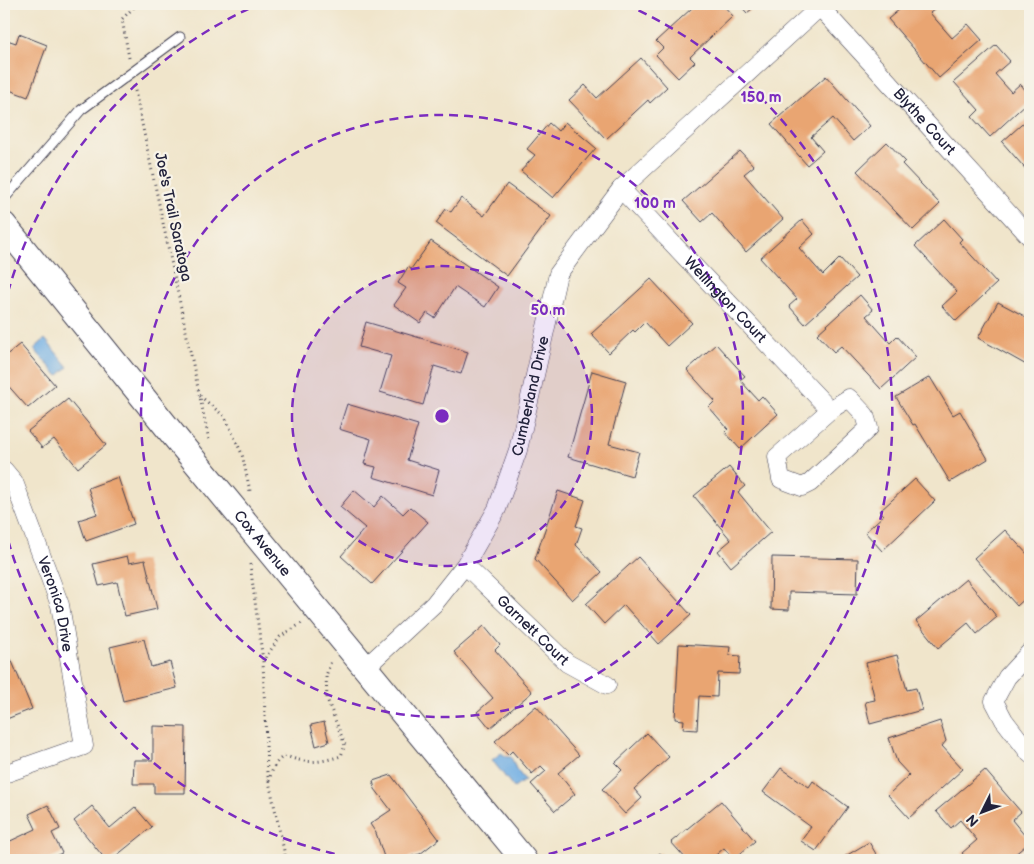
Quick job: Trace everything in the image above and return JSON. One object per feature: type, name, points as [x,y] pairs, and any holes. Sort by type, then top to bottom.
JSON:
[{"type":"main road","name":"Cox Avenue","points":[[4,225],[179,442],[524,860]]},
{"type":"street","name":"Cumberland Drive","points":[[366,667],[434,604],[465,565],[498,509],[518,450],[558,274],[621,189],[822,5]]},
{"type":"street","name":"Blythe Court","points":[[822,5],[1030,237]]},
{"type":"street","name":"Wellington Court","points":[[621,189],[830,410]]},
{"type":"street","points":[[849,398],[865,415],[869,428],[810,483],[802,487],[781,479],[777,457],[830,410],[849,398]]},
{"type":"street","name":"Veronica Drive","points":[[4,470],[14,482],[60,605],[84,746],[4,774]]},
{"type":"street","name":"Garnett Court","points":[[465,565],[567,663],[607,685]]},
{"type":"street","points":[[1030,652],[1007,677],[994,701],[1004,720],[1030,754]]},
{"type":"lane","points":[[4,199],[81,110],[180,37]]},
{"type":"path","name":"Joe's Trail Saratoga","points":[[137,4],[122,19],[131,73],[209,440]]},
{"type":"path","points":[[286,860],[267,772],[263,661],[280,637],[302,623]]},
{"type":"path","points":[[269,781],[274,766],[280,758],[286,756],[302,762],[326,761],[341,756],[346,745],[327,699],[326,676],[332,658]]},
{"type":"water","points":[[45,339],[68,367],[58,376],[34,349]]},
{"type":"water","points":[[501,753],[511,757],[516,769],[525,780],[514,788],[492,760]]},
{"type":"building","points":[[688,4],[722,4],[733,16],[690,57],[695,62],[678,78],[656,55],[663,48],[656,41],[692,8]]},
{"type":"building","points":[[739,4],[758,4],[747,13]]},
{"type":"building","points":[[906,4],[941,4],[930,13],[952,38],[968,24],[982,40],[939,78],[888,19]]},
{"type":"building","points":[[19,34],[47,45],[28,97],[4,88],[4,39],[16,43]]},
{"type":"building","points":[[996,45],[1010,61],[995,74],[1011,92],[1020,84],[1030,95],[1030,100],[990,137],[972,117],[979,110],[954,82]]},
{"type":"building","points":[[641,58],[667,87],[650,103],[648,100],[606,139],[569,100],[585,85],[597,98]]},
{"type":"building","points":[[826,76],[870,126],[853,141],[833,118],[811,137],[823,151],[807,165],[771,124]]},
{"type":"building","points":[[1030,117],[1030,174],[1002,142]]},
{"type":"building","points":[[565,122],[596,148],[553,198],[521,171],[535,155],[527,149],[549,123],[558,131]]},
{"type":"building","points":[[887,142],[905,161],[902,164],[940,204],[913,230],[857,171]]},
{"type":"building","points":[[740,151],[754,166],[744,174],[783,219],[746,252],[712,213],[702,222],[683,201]]},
{"type":"building","points":[[507,184],[551,216],[507,276],[436,223],[446,209],[451,212],[461,198],[484,216]]},
{"type":"building","points":[[944,219],[962,239],[959,242],[997,283],[956,321],[942,306],[957,292],[915,246]]},
{"type":"building","points":[[802,220],[814,234],[799,248],[823,275],[840,258],[857,277],[805,324],[789,306],[797,299],[760,258]]},
{"type":"building","points":[[431,241],[498,287],[485,307],[455,287],[435,318],[427,313],[420,323],[394,305],[406,288],[398,283],[408,267],[411,269]]},
{"type":"building","points":[[651,279],[692,323],[667,346],[645,322],[635,332],[633,330],[609,353],[591,334]]},
{"type":"building","points":[[860,295],[873,310],[866,316],[890,343],[897,336],[916,357],[881,389],[841,346],[834,352],[817,334]]},
{"type":"building","points":[[998,302],[1030,319],[1030,367],[978,338]]},
{"type":"building","points":[[366,322],[468,352],[461,374],[434,366],[423,405],[380,392],[391,356],[359,347]]},
{"type":"building","points":[[20,344],[55,385],[28,408],[4,381],[4,357]]},
{"type":"building","points":[[716,344],[745,376],[740,380],[758,400],[762,396],[778,414],[740,449],[725,432],[728,429],[709,407],[715,401],[687,370]]},
{"type":"building","points":[[592,371],[626,381],[609,444],[639,452],[632,476],[568,457]]},
{"type":"building","points":[[930,377],[953,415],[960,411],[988,459],[950,482],[915,424],[913,425],[896,397]]},
{"type":"building","points":[[68,399],[106,445],[78,468],[54,439],[42,448],[28,431]]},
{"type":"building","points":[[347,404],[418,425],[407,460],[439,470],[432,495],[373,477],[376,467],[364,464],[371,439],[339,429]]},
{"type":"building","points":[[729,467],[745,486],[738,492],[771,532],[731,567],[718,551],[731,540],[694,496]]},
{"type":"building","points":[[118,477],[134,524],[86,541],[79,520],[97,514],[88,488]]},
{"type":"building","points":[[915,479],[935,501],[882,551],[865,532],[884,515],[880,511]]},
{"type":"building","points":[[354,490],[374,507],[383,496],[403,514],[410,507],[428,522],[372,584],[341,556],[365,528],[340,507]]},
{"type":"building","points":[[558,491],[585,500],[576,526],[582,528],[576,545],[602,572],[572,600],[535,559]]},
{"type":"building","points":[[1005,530],[1030,555],[1030,594],[1017,606],[974,558]]},
{"type":"building","points":[[127,556],[129,563],[145,560],[157,609],[125,616],[117,582],[99,586],[93,564]]},
{"type":"building","points":[[638,557],[691,615],[659,644],[624,605],[604,624],[586,604]]},
{"type":"building","points":[[772,557],[858,559],[857,594],[789,592],[789,610],[771,609]]},
{"type":"building","points":[[966,579],[997,617],[977,634],[968,623],[938,648],[916,621]]},
{"type":"building","points":[[484,626],[500,645],[495,650],[532,692],[490,728],[477,712],[493,698],[454,652]]},
{"type":"building","points":[[144,639],[151,667],[170,662],[177,688],[123,701],[110,647]]},
{"type":"building","points":[[679,644],[730,647],[729,655],[740,656],[739,674],[718,673],[717,697],[699,696],[697,730],[683,729],[684,720],[675,719]]},
{"type":"building","points":[[897,655],[907,690],[916,688],[922,710],[870,724],[865,702],[875,700],[866,663]]},
{"type":"building","points":[[11,659],[32,709],[4,720],[4,662]]},
{"type":"building","points":[[536,706],[579,755],[558,773],[575,794],[555,811],[531,784],[546,771],[541,766],[532,774],[512,751],[508,755],[495,741]]},
{"type":"building","points":[[940,721],[946,741],[942,746],[963,769],[909,818],[888,795],[909,775],[897,762],[889,738]]},
{"type":"building","points":[[324,722],[329,742],[316,746],[311,725]]},
{"type":"building","points":[[153,726],[186,727],[185,793],[154,793],[154,784],[133,784],[134,760],[153,760]]},
{"type":"building","points":[[647,733],[669,757],[634,789],[642,798],[625,814],[602,789],[622,770],[615,763]]},
{"type":"building","points":[[781,768],[809,787],[813,781],[848,807],[816,851],[801,841],[811,827],[763,792]]},
{"type":"building","points":[[985,770],[1021,812],[1012,820],[1030,842],[1008,860],[968,860],[962,853],[977,840],[960,820],[951,828],[936,811]]},
{"type":"building","points":[[391,775],[439,839],[420,854],[406,858],[406,860],[385,860],[376,833],[370,824],[391,810],[375,789],[373,781]]},
{"type":"building","points":[[721,801],[755,841],[734,859],[724,848],[710,860],[687,860],[671,842]]},
{"type":"building","points":[[48,805],[60,829],[52,833],[62,853],[46,860],[9,860],[4,844],[36,829],[29,814]]},
{"type":"building","points":[[92,806],[110,828],[135,807],[152,827],[111,860],[106,860],[74,821]]},
{"type":"building","points":[[869,842],[879,859],[839,860]]},
{"type":"building","points":[[660,853],[667,860],[651,860]]}]
